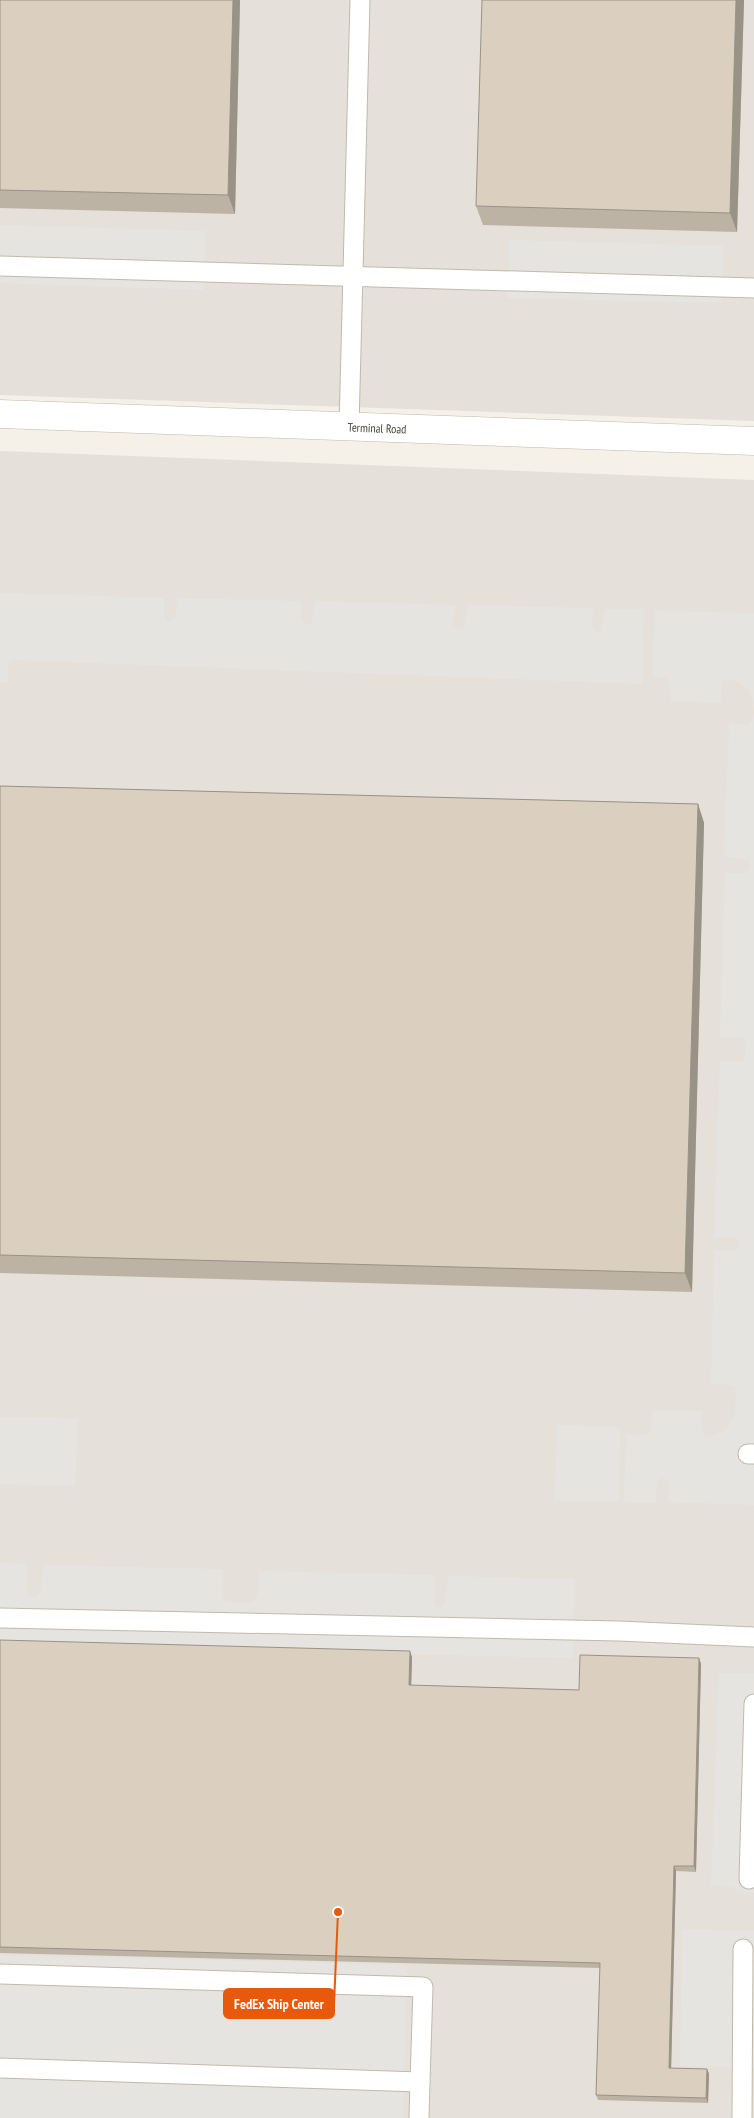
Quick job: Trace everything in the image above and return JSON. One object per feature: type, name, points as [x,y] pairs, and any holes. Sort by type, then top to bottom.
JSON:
[{"type":"street","name":"Terminal Road","points":[[0,414],[754,441]]},
{"type":"lane","points":[[349,427],[360,0]]},
{"type":"lane","points":[[0,266],[754,288]]},
{"type":"lane","points":[[0,1618],[619,1631],[754,1637]]},
{"type":"lane","points":[[749,1879],[754,1704]]},
{"type":"lane","points":[[742,2118],[743,1950]]},
{"type":"lane","points":[[0,1974],[423,1987],[420,2118]]},
{"type":"lane","points":[[0,2068],[420,2082]]},
{"type":"shaded area","points":[[0,0],[754,0],[754,421],[0,395]]},
{"type":"shaded area","points":[[0,225],[205,231],[204,290],[0,283]]},
{"type":"shaded area","points":[[510,240],[723,246],[721,303],[507,298]]},
{"type":"shaded area","points":[[0,451],[754,480],[754,2118],[0,2118]]},
{"type":"shaded area","points":[[0,593],[164,598],[164,616],[166,621],[170,622],[176,616],[177,598],[301,601],[301,620],[308,625],[312,622],[315,601],[455,605],[453,626],[458,629],[463,628],[467,605],[593,608],[592,626],[594,631],[599,633],[602,629],[604,609],[644,609],[642,684],[15,660],[10,661],[8,665],[8,683],[0,683]]},
{"type":"shaded area","points":[[655,611],[754,613],[754,711],[753,699],[748,690],[740,682],[728,679],[721,683],[721,703],[671,701],[667,677],[653,678]]},
{"type":"shaded area","points":[[754,714],[754,1505],[668,1502],[669,1484],[667,1480],[662,1478],[657,1481],[656,1503],[623,1502],[627,1433],[640,1436],[647,1434],[651,1430],[652,1410],[702,1411],[702,1430],[705,1436],[709,1437],[723,1431],[733,1419],[735,1412],[736,1390],[734,1387],[731,1385],[711,1384],[714,1250],[736,1250],[739,1242],[736,1238],[714,1238],[720,1061],[741,1062],[745,1057],[745,1042],[741,1037],[720,1037],[725,873],[745,873],[750,868],[749,860],[724,857],[729,723],[748,725],[753,719]]},
{"type":"shaded area","points":[[0,1417],[78,1418],[75,1486],[0,1484]]},
{"type":"shaded area","points":[[557,1425],[615,1427],[620,1431],[619,1501],[555,1501]]},
{"type":"shaded area","points":[[0,1563],[26,1564],[26,1591],[28,1595],[36,1597],[41,1591],[43,1565],[223,1569],[222,1595],[224,1600],[227,1602],[250,1603],[256,1599],[258,1593],[259,1571],[434,1575],[434,1601],[435,1606],[440,1608],[445,1604],[448,1576],[575,1579],[573,1658],[0,1644]]},
{"type":"shaded area","points":[[719,1673],[754,1673],[754,1893],[738,1892],[734,1887],[711,1885]]},
{"type":"shaded area","points":[[682,1929],[754,1931],[754,2068],[680,2066]]},
{"type":"shaded area","points":[[0,1955],[407,1965],[403,2118],[0,2118]]},
{"type":"building","points":[[0,0],[233,0],[228,195],[0,190]]},
{"type":"building","points":[[482,0],[736,0],[730,213],[476,206]]},
{"type":"building","points":[[0,786],[698,804],[685,1273],[0,1255]]},
{"type":"building","points":[[0,1640],[410,1651],[409,1685],[579,1690],[580,1655],[699,1658],[694,1866],[674,1866],[669,2068],[707,2069],[706,2098],[596,2095],[600,1963],[0,1947]]},
{"type":"place","name":"FedEx Ship Center","points":[[338,1912]]}]
